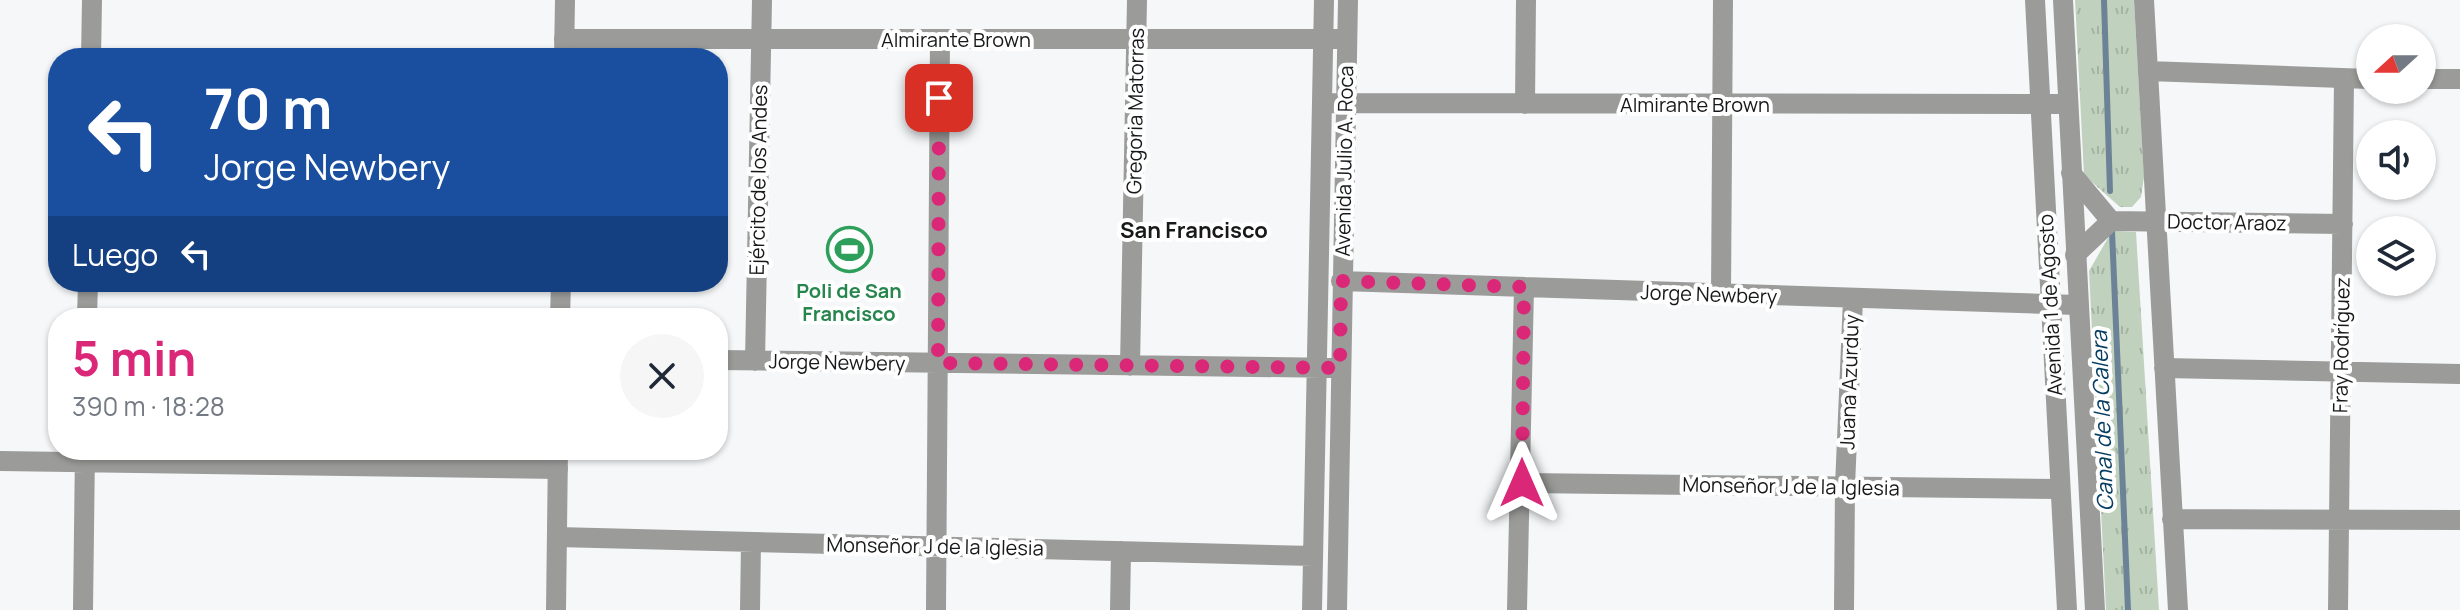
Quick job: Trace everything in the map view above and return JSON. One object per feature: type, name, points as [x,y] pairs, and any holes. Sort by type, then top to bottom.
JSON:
[{"type":"street","points":[[91,48],[92,0]]},
{"type":"street","points":[[564,48],[565,0]]},
{"type":"street","name":"Ejército de los Andes","points":[[755,361],[762,0]]},
{"type":"street","name":"Gregoria Matorras","points":[[1130,366],[1137,0]]},
{"type":"street","name":"Avenida Julio A. Roca","points":[[1312,610],[1324,0]]},
{"type":"street","name":"Avenida Julio A. Roca","points":[[1337,610],[1348,0]]},
{"type":"street","points":[[1525,104],[1526,0]]},
{"type":"street","points":[[1721,294],[1723,0]]},
{"type":"street","name":"Avenida 1 de Agosto","points":[[2035,0],[2067,610]]},
{"type":"street","name":"Avenida 1 de Agosto","points":[[2063,0],[2095,610]]},
{"type":"street","points":[[2144,0],[2178,610]]},
{"type":"street","name":"Almirante Brown","points":[[564,48],[761,39],[1347,39]]},
{"type":"street","points":[[936,610],[940,39]]},
{"type":"street","points":[[2148,71],[2356,79]]},
{"type":"street","name":"Fray Rodríguez","points":[[2338,610],[2344,79]]},
{"type":"street","points":[[2436,79],[2460,79]]},
{"type":"street","name":"Almirante Brown","points":[[1322,103],[2068,104]]},
{"type":"street","points":[[2071,173],[2111,221],[2075,255]]},
{"type":"street","name":"Doctor Araoz","points":[[2111,221],[2343,224]]},
{"type":"street","name":"Jorge Newbery","points":[[1341,281],[2077,305]]},
{"type":"street","points":[[1517,610],[1524,287]]},
{"type":"street","name":"Juana Azurduy","points":[[1844,610],[1845,486],[1853,299]]},
{"type":"street","name":"Jorge Newbery","points":[[728,360],[1340,368]]},
{"type":"street","points":[[2164,368],[2460,374]]},
{"type":"street","points":[[0,461],[48,458]]},
{"type":"street","points":[[83,610],[85,460]]},
{"type":"street","points":[[556,610],[558,460]]},
{"type":"street","name":"Monseñor J de la Iglesia","points":[[1522,483],[2060,489]]},
{"type":"street","points":[[2172,519],[2460,520]]},
{"type":"street","name":"Monseñor J de la Iglesia","points":[[557,537],[1313,556]]},
{"type":"street","points":[[750,610],[751,542]]},
{"type":"street","points":[[1120,610],[1121,551]]},
{"type":"green space","points":[[2075,0],[2134,0],[2144,177],[2141,197],[2132,207],[2120,207],[2084,175]]},
{"type":"green space","points":[[2112,231],[2136,232],[2159,610],[2106,610],[2089,271]]},
{"type":"waterway","name":"Canal de la Calera","points":[[2104,0],[2110,191]]},
{"type":"waterway","name":"Canal de la Calera","points":[[2112,231],[2128,610]]},
{"type":"place","name":"Poli de San Francisco","points":[[849,250]]},
{"type":"district","name":"San Francisco","points":[[1194,230]]},
{"type":"route","points":[[939,98],[938,363],[1340,368],[1341,281],[1524,287],[1522,483]]}]
